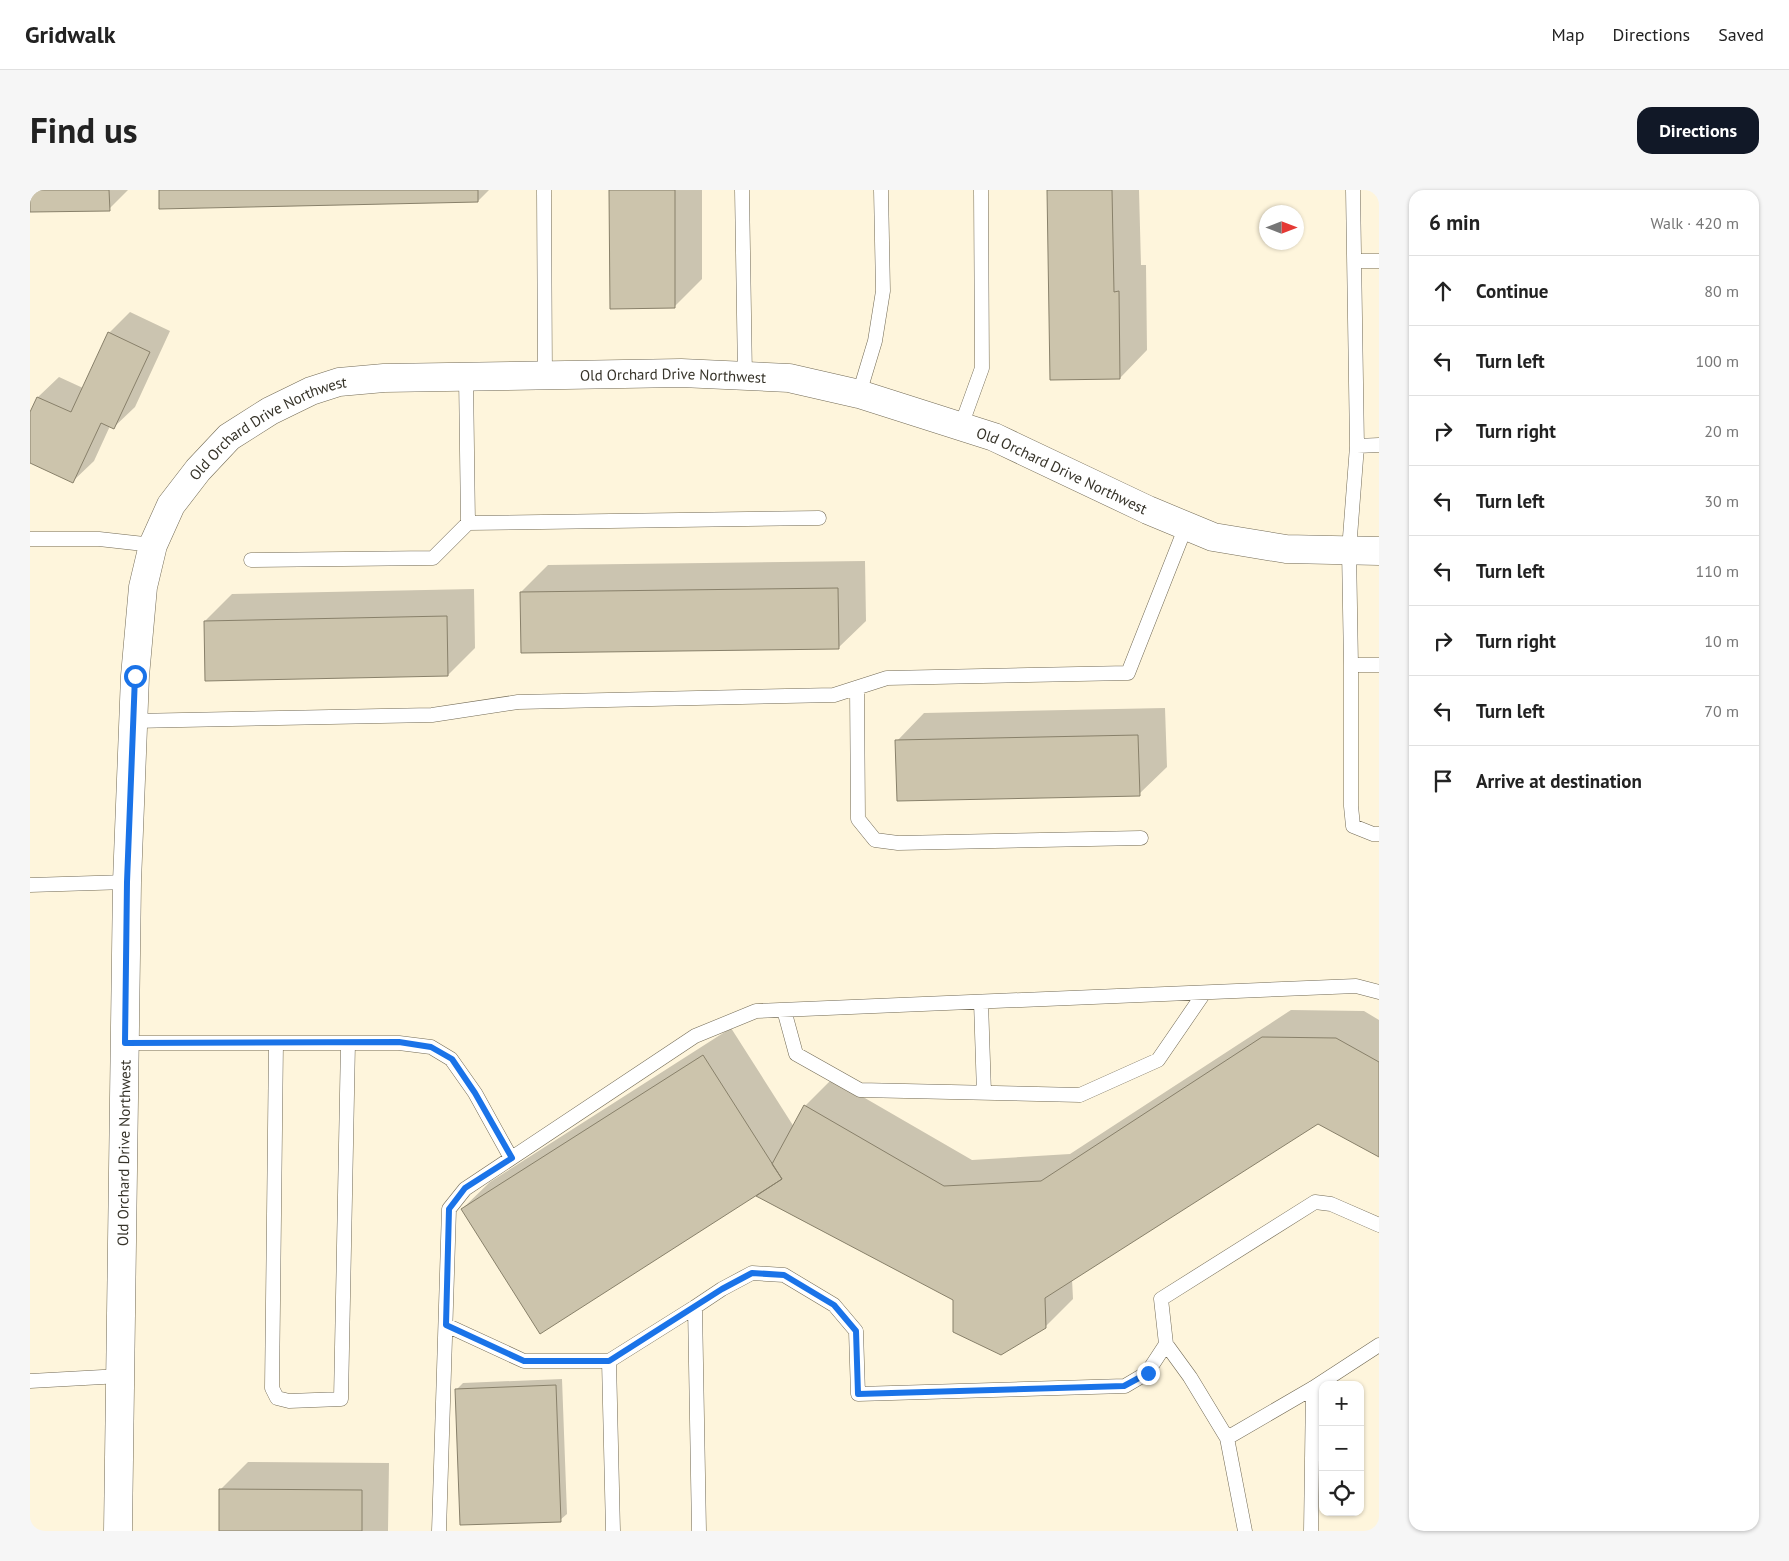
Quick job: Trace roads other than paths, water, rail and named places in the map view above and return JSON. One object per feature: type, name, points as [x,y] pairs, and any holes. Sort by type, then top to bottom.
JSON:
[{"type":"street","name":"Old Orchard Drive Northwest","points":[[118,1531],[127,882],[135,676],[143,587],[154,545],[171,506],[198,470],[229,437],[270,411],[311,391],[339,382],[384,378],[681,373],[788,378],[859,394],[994,437],[1148,510],[1213,537],[1286,549],[1379,551]]},
{"type":"lane","points":[[544,190],[545,376]]},
{"type":"lane","points":[[742,190],[745,376]]},
{"type":"lane","points":[[859,394],[875,341],[883,291],[881,190]]},
{"type":"lane","points":[[961,426],[982,368],[981,190]]},
{"type":"lane","points":[[1353,190],[1357,446],[1349,550],[1351,806],[1353,826],[1373,834],[1379,834]]},
{"type":"lane","points":[[1354,261],[1379,261]]},
{"type":"lane","points":[[251,560],[434,558],[468,523],[466,377]]},
{"type":"lane","points":[[1357,446],[1379,445]]},
{"type":"lane","points":[[468,523],[819,518]]},
{"type":"lane","points":[[133,721],[432,716],[518,702],[834,696],[887,678],[1128,673],[1186,526]]},
{"type":"lane","points":[[30,539],[99,539],[154,545]]},
{"type":"lane","points":[[1351,665],[1379,665]]},
{"type":"lane","points":[[857,688],[858,818],[875,840],[898,843],[1141,838]]},
{"type":"lane","points":[[30,885],[127,882]]},
{"type":"lane","points":[[439,1531],[449,1209],[465,1188],[695,1036],[756,1011],[1356,986],[1379,992]]},
{"type":"lane","points":[[784,1010],[796,1054],[860,1090],[1080,1095],[1158,1060],[1204,993]]},
{"type":"lane","points":[[981,1002],[984,1093]]},
{"type":"lane","points":[[125,1043],[399,1042],[431,1047],[452,1059],[475,1093],[512,1158]]},
{"type":"lane","points":[[276,1043],[272,1388],[277,1398],[289,1401],[341,1399],[348,1043]]},
{"type":"lane","points":[[1245,1531],[1227,1438],[1190,1377],[1166,1344],[1161,1299],[1315,1202],[1331,1204],[1379,1225]]},
{"type":"lane","points":[[446,1325],[524,1361],[609,1361],[722,1289],[752,1273],[784,1275],[834,1305],[856,1331],[858,1394],[1124,1386],[1148,1373],[1166,1344]]},
{"type":"lane","points":[[695,1307],[699,1531]]},
{"type":"lane","points":[[1227,1438],[1313,1388],[1379,1345]]},
{"type":"lane","points":[[609,1361],[613,1531]]},
{"type":"lane","points":[[30,1381],[121,1376]]},
{"type":"lane","points":[[1311,1531],[1313,1388]]}]
